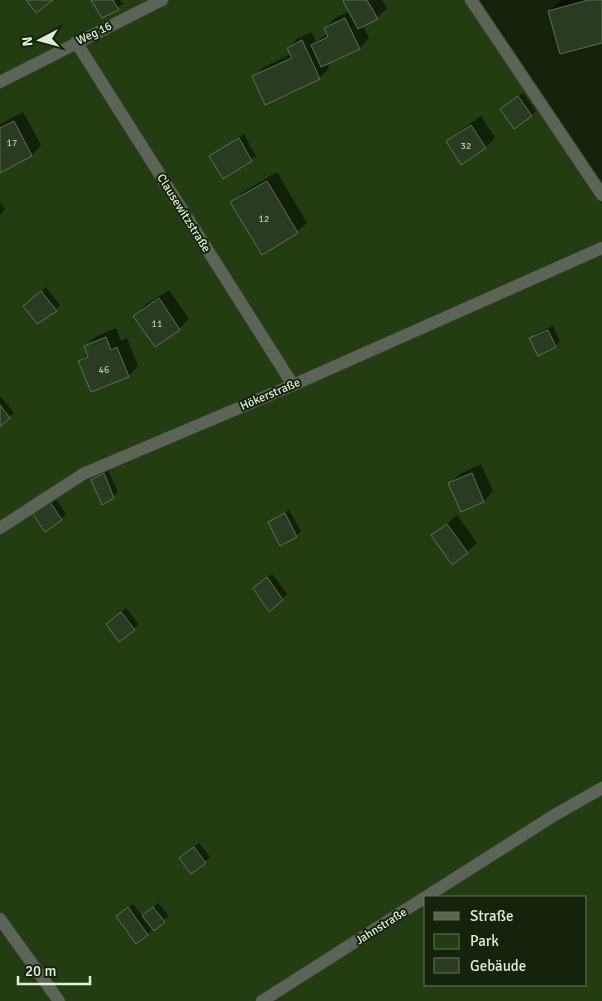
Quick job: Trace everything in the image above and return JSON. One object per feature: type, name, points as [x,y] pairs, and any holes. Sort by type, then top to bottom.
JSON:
[{"type":"street","name":"Weg 16","points":[[0,82],[162,0]]},
{"type":"street","points":[[472,0],[602,195]]},
{"type":"street","name":"Clausewitzstraße","points":[[76,42],[293,384]]},
{"type":"street","name":"Hökerstraße","points":[[0,528],[83,474],[602,248]]},
{"type":"street","name":"Jahnstraße","points":[[427,896],[553,816],[602,788]]},
{"type":"street","name":"Jahnstraße","points":[[262,1001],[424,898]]},
{"type":"street","points":[[0,919],[58,1001]]},
{"type":"green space","points":[[0,0],[465,0],[602,204],[602,1001],[0,1001]]},
{"type":"building","points":[[26,0],[53,0],[36,13]]},
{"type":"building","points":[[91,0],[113,0],[119,10],[102,18]]},
{"type":"building","points":[[344,0],[367,0],[378,19],[358,29]]},
{"type":"building","points":[[588,0],[602,0],[602,43],[560,54],[548,11]]},
{"type":"building","points":[[345,18],[360,49],[321,67],[311,45],[328,37],[324,28]]},
{"type":"building","points":[[302,40],[320,79],[265,105],[252,76],[292,58],[287,48]]},
{"type":"building","points":[[518,96],[532,116],[514,129],[500,109]]},
{"type":"building","points":[[14,121],[32,156],[0,173],[0,128]]},
{"type":"building","points":[[471,125],[486,148],[461,165],[446,141]]},
{"type":"building","points":[[239,138],[252,161],[223,179],[209,156]]},
{"type":"building","points":[[267,181],[298,233],[262,255],[230,202]]},
{"type":"building","points":[[41,291],[57,311],[37,324],[23,306]]},
{"type":"building","points":[[159,298],[180,330],[155,347],[133,316]]},
{"type":"building","points":[[548,330],[556,347],[538,356],[529,338]]},
{"type":"building","points":[[106,337],[111,350],[117,347],[129,377],[91,392],[78,361],[88,357],[84,346]]},
{"type":"building","points":[[0,405],[10,418],[0,427]]},
{"type":"building","points":[[104,473],[114,498],[102,505],[91,480]]},
{"type":"building","points":[[472,473],[484,502],[461,512],[448,483]]},
{"type":"building","points":[[50,502],[62,520],[45,532],[33,514]]},
{"type":"building","points":[[285,513],[297,537],[280,546],[268,522]]},
{"type":"building","points":[[447,524],[468,553],[452,565],[431,535]]},
{"type":"building","points":[[267,577],[283,600],[269,612],[253,588]]},
{"type":"building","points":[[121,612],[135,630],[119,642],[106,624]]},
{"type":"building","points":[[194,847],[206,863],[191,874],[179,858]]},
{"type":"building","points":[[128,907],[148,935],[136,944],[116,916]]},
{"type":"building","points":[[153,907],[165,922],[154,931],[142,916]]}]
